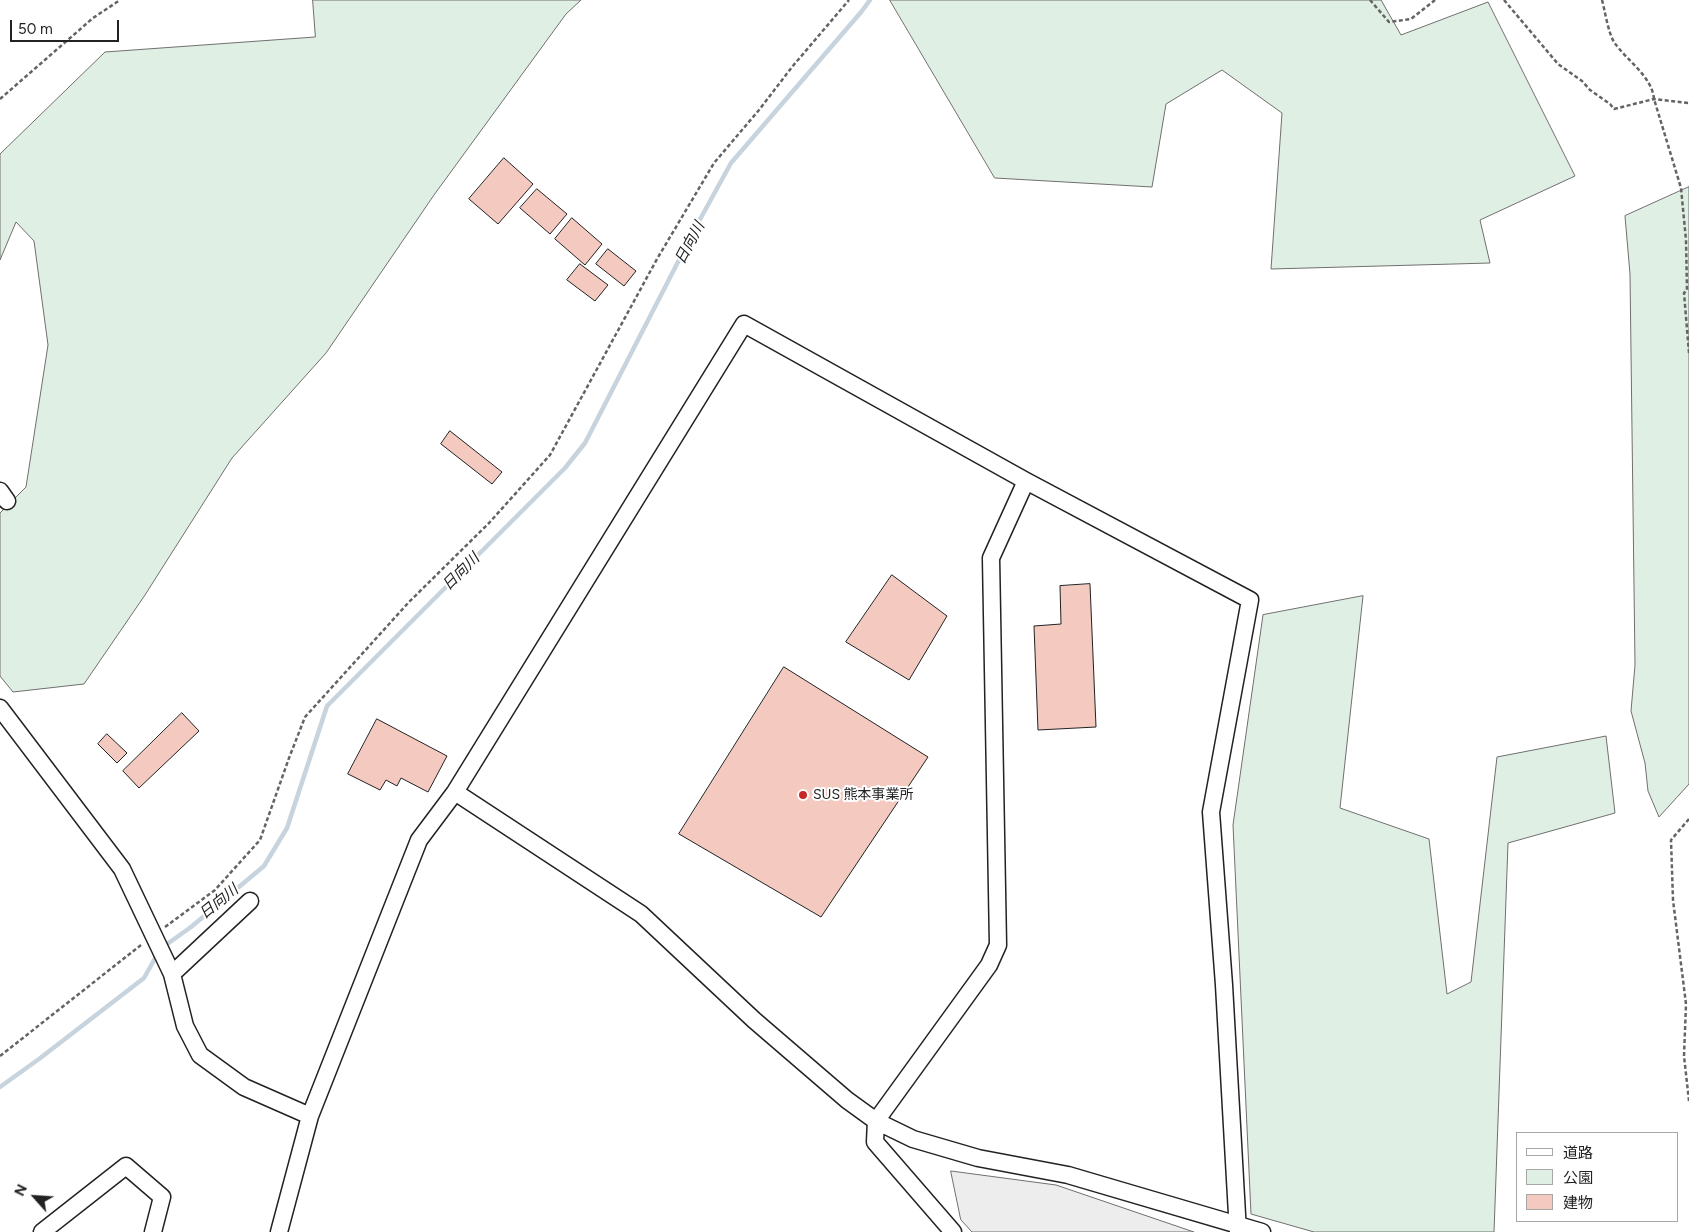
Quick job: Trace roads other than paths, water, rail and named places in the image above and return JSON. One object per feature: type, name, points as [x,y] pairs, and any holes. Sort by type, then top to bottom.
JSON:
[{"type":"street","points":[[280,1232],[310,1116],[419,840],[455,792],[744,324],[1026,481],[1250,600],[1211,812],[1238,1228]]},
{"type":"street","points":[[953,1232],[875,1142],[876,1121],[989,965],[998,945],[991,558],[1026,481]]},
{"type":"street","points":[[3,719],[122,869],[172,974],[185,1026],[200,1055],[244,1088],[310,1116]]},
{"type":"street","points":[[455,792],[641,914],[754,1020],[847,1100],[876,1121],[914,1139],[978,1158],[1068,1175],[1238,1228],[1262,1232]]},
{"type":"street","points":[[172,974],[250,901]]},
{"type":"street","points":[[42,1232],[126,1166],[162,1198],[153,1232]]},
{"type":"waterway","name":"日向川","points":[[163,947],[191,927],[264,866],[287,828],[327,706],[565,468],[585,443],[698,223],[731,163],[870,0]]},
{"type":"waterway","name":"日向川","points":[[0,1087],[144,978],[158,953]]},
{"type":"place","name":"SUS 熊本事業所","points":[[803,795]]}]
